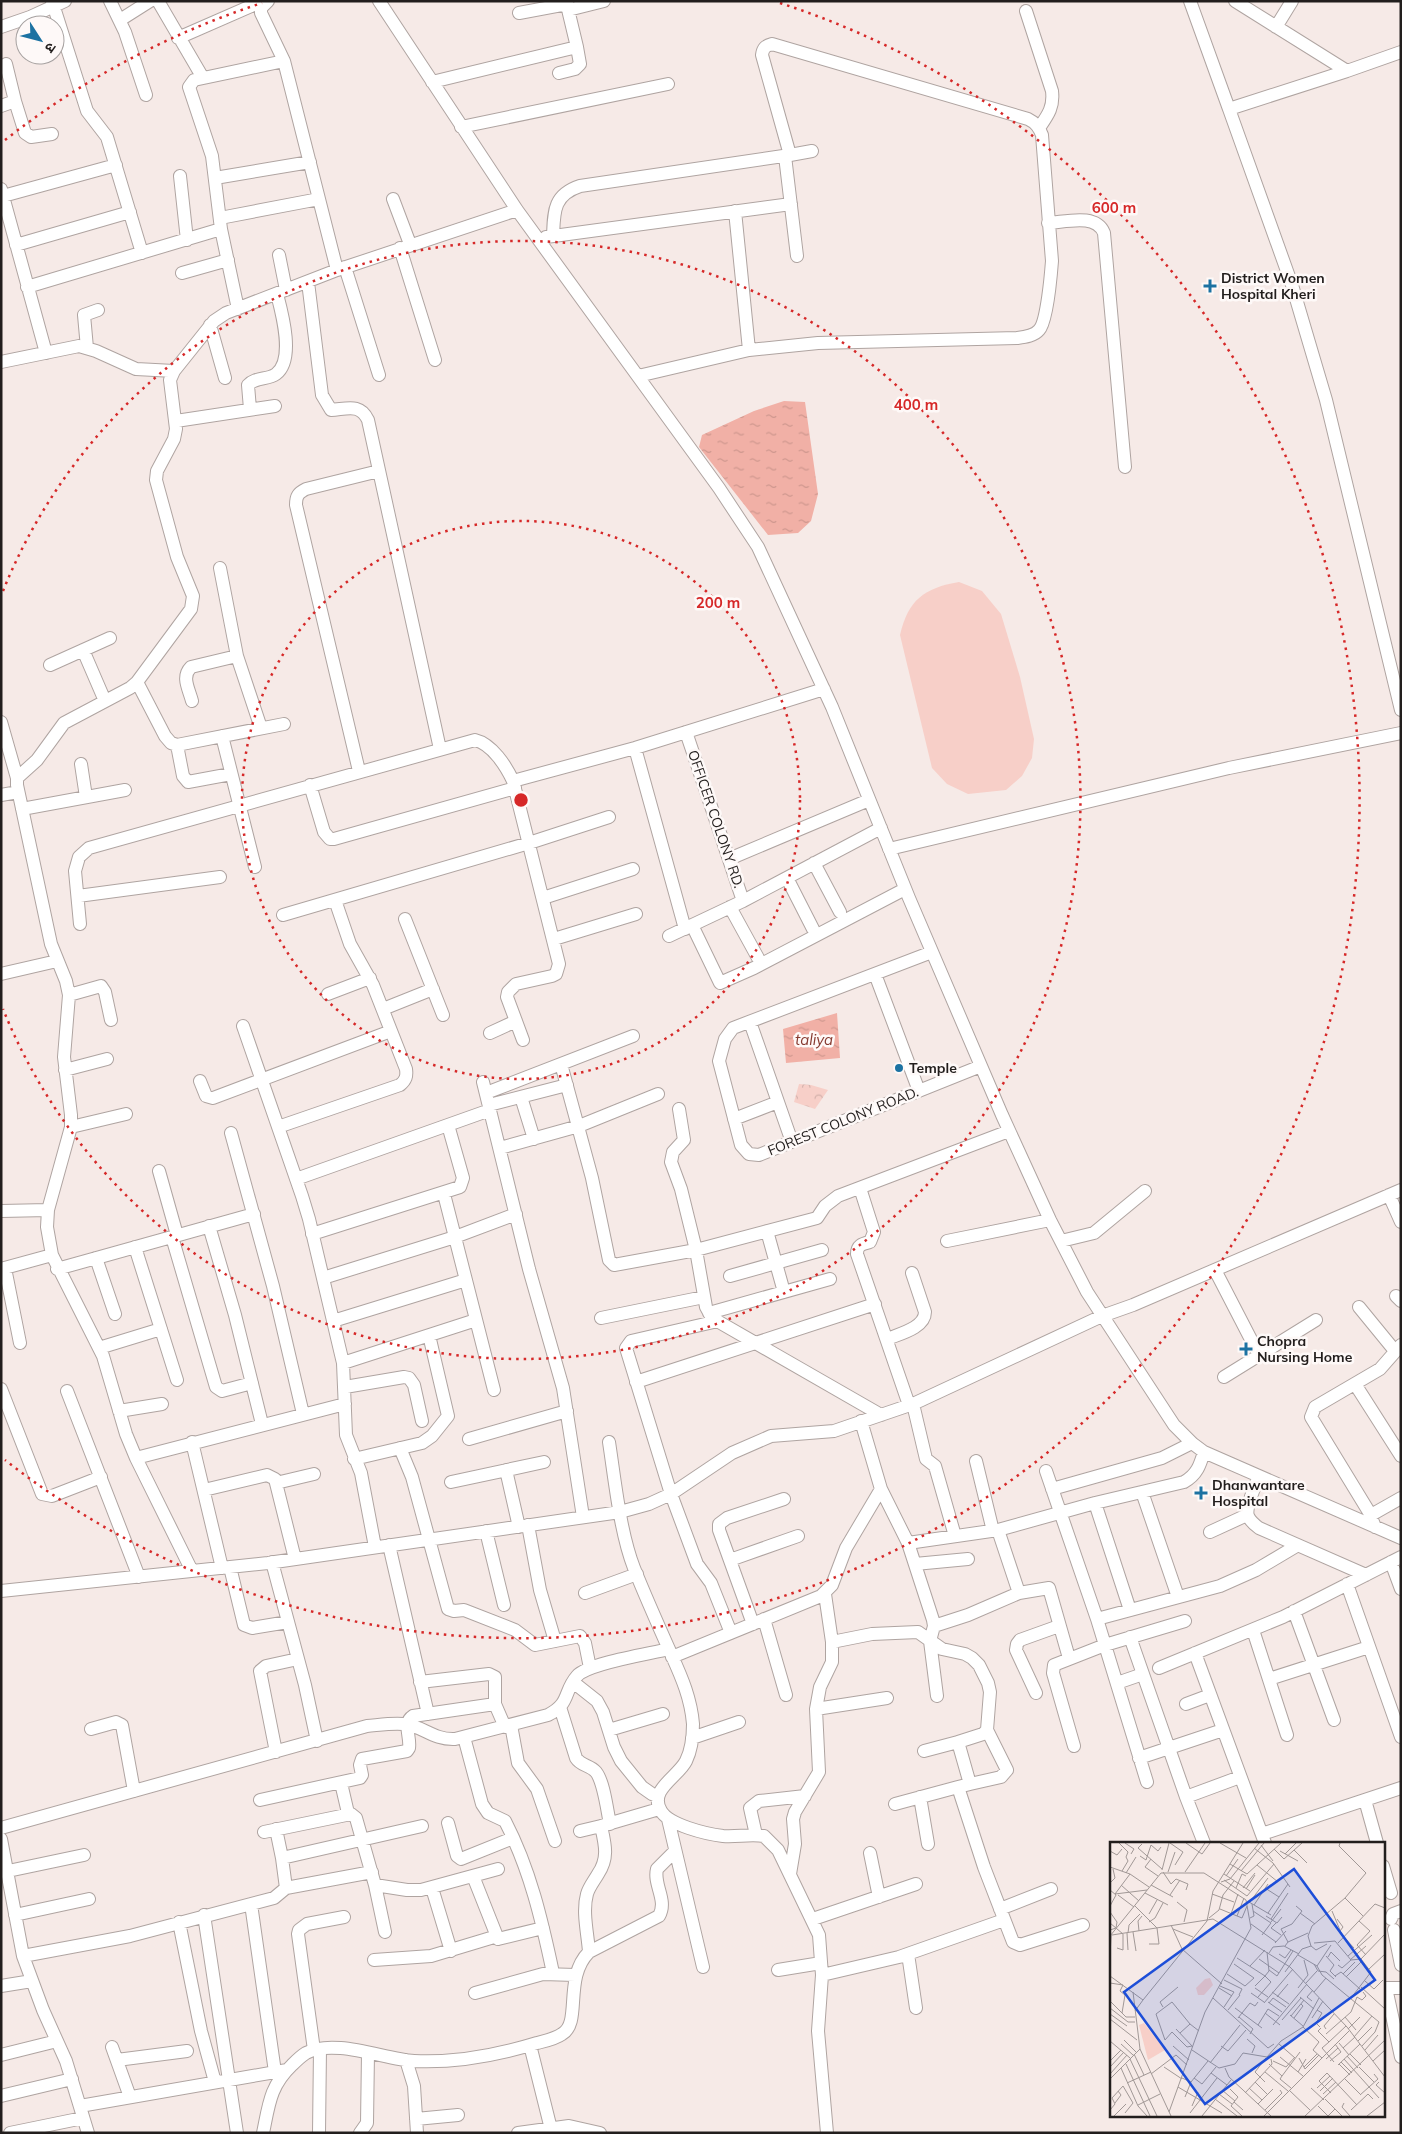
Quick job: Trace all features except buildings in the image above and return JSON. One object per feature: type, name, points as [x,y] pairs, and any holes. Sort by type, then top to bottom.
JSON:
[{"type":"street","points":[[110,1],[120,20],[146,95]]},
{"type":"street","points":[[158,1],[203,78]]},
{"type":"street","points":[[379,1],[516,210],[638,376],[758,547],[824,690],[905,889],[1009,1131],[1050,1220],[1102,1316],[1174,1425],[1204,1452],[1373,1521],[1401,1538]]},
{"type":"street","points":[[519,13],[604,1]]},
{"type":"street","points":[[1190,1],[1292,285],[1326,400],[1401,710]]},
{"type":"street","points":[[1235,1],[1347,71]]},
{"type":"street","points":[[1276,27],[1292,1]]},
{"type":"street","points":[[1,27],[57,3],[88,111],[103,130],[116,165],[142,253]]},
{"type":"street","points":[[120,20],[143,3]]},
{"type":"street","points":[[178,38],[261,3],[263,19],[284,61],[319,200],[341,269],[379,375]]},
{"type":"street","points":[[559,73],[575,69],[580,64],[567,5]]},
{"type":"street","points":[[1026,11],[1052,91],[1053,102],[1049,114],[1039,128]]},
{"type":"street","points":[[638,376],[749,350],[818,343],[1018,338],[1030,336],[1039,330],[1043,323],[1051,276],[1042,135],[1039,128],[1028,119],[772,44],[763,49],[762,55],[788,156],[797,256]]},
{"type":"street","points":[[432,82],[577,47]]},
{"type":"street","points":[[1229,109],[1401,52]]},
{"type":"street","points":[[238,308],[221,224],[216,178],[208,143],[189,92],[190,83],[194,80],[284,61]]},
{"type":"street","points":[[6,64],[15,102],[27,136],[33,138],[52,134]]},
{"type":"street","points":[[461,127],[668,84]]},
{"type":"street","points":[[1,106],[15,102]]},
{"type":"street","points":[[552,236],[554,214],[562,195],[580,186],[812,151]]},
{"type":"street","points":[[216,178],[310,162]]},
{"type":"street","points":[[46,353],[16,244],[5,218],[2,192],[116,165]]},
{"type":"street","points":[[180,176],[187,240]]},
{"type":"street","points":[[393,199],[435,360]]},
{"type":"street","points":[[27,288],[187,240],[221,224],[319,200]]},
{"type":"street","points":[[537,238],[791,204]]},
{"type":"street","points":[[17,778],[37,760],[64,723],[130,688],[137,682],[191,608],[193,596],[177,557],[156,480],[161,462],[174,440],[176,421],[169,389],[170,380],[174,370],[210,325],[226,313],[341,269],[516,210]]},
{"type":"street","points":[[735,211],[749,350]]},
{"type":"street","points":[[16,244],[130,212]]},
{"type":"street","points":[[1048,224],[1092,220],[1102,226],[1125,467]]},
{"type":"street","points":[[250,409],[248,385],[252,381],[270,378],[278,373],[285,359],[279,255]]},
{"type":"street","points":[[182,273],[228,260]]},
{"type":"street","points":[[308,282],[322,395],[330,410],[358,408],[364,412],[368,420],[440,749]]},
{"type":"street","points":[[87,348],[84,315],[98,310]]},
{"type":"street","points":[[210,325],[225,378]]},
{"type":"street","points":[[1,362],[79,346],[136,370],[174,370]]},
{"type":"street","points":[[176,421],[275,406]]},
{"type":"street","points":[[359,771],[296,505],[296,497],[299,492],[306,489],[379,471]]},
{"type":"street","points":[[220,568],[237,656],[260,728]]},
{"type":"street","points":[[50,665],[110,638]]},
{"type":"street","points":[[83,650],[105,701]]},
{"type":"street","points":[[192,701],[186,678],[191,667],[237,656]]},
{"type":"street","points":[[137,682],[165,736],[171,743],[177,745],[284,724]]},
{"type":"street","points":[[310,785],[324,832],[330,839],[334,839],[824,690]]},
{"type":"street","points":[[1,722],[17,778],[18,792],[51,944],[66,981],[69,995],[64,1045],[71,1127],[48,1210],[47,1227],[52,1256],[99,1348],[136,1458],[192,1571]]},
{"type":"street","name":"OFFICER COLONY RD.","points":[[686,732],[743,901],[881,828]]},
{"type":"street","points":[[889,850],[1229,768],[1401,733]]},
{"type":"street","points":[[222,736],[255,867]]},
{"type":"street","points":[[80,924],[76,863],[79,857],[89,848],[475,740],[489,747],[514,785],[559,964],[556,974],[516,984],[508,992],[523,1040]]},
{"type":"street","points":[[177,745],[183,776],[188,782],[231,774]]},
{"type":"street","points":[[635,748],[688,927],[720,983],[754,968],[905,889]]},
{"type":"street","points":[[81,764],[86,797]]},
{"type":"street","points":[[22,809],[125,790]]},
{"type":"street","points":[[1,795],[18,792]]},
{"type":"street","points":[[729,859],[869,800]]},
{"type":"street","points":[[283,915],[529,843],[609,817]]},
{"type":"street","points":[[814,863],[840,912]]},
{"type":"street","points":[[543,898],[633,869]]},
{"type":"street","points":[[78,896],[220,878]]},
{"type":"street","points":[[787,878],[813,929]]},
{"type":"street","points":[[278,1126],[400,1085],[405,1081],[406,1069],[383,1009],[370,978],[353,951],[334,900]]},
{"type":"street","points":[[669,936],[743,901]]},
{"type":"street","points":[[730,907],[758,958]]},
{"type":"street","points":[[554,939],[636,914]]},
{"type":"street","points":[[405,919],[442,1015]]},
{"type":"street","name":"FOREST COLONY ROAD.","points":[[932,952],[733,1028],[725,1039],[719,1061],[741,1145],[749,1154],[759,1155],[981,1066]]},
{"type":"street","points":[[1,974],[57,961]]},
{"type":"street","points":[[875,974],[919,1091]]},
{"type":"street","points":[[328,994],[370,978]]},
{"type":"street","points":[[69,995],[101,986],[106,992],[111,1020]]},
{"type":"street","points":[[383,1009],[432,989]]},
{"type":"street","points":[[490,1033],[516,1022]]},
{"type":"street","points":[[750,1022],[792,1142]]},
{"type":"street","points":[[242,1026],[296,1178],[312,1234],[342,1363],[345,1387],[346,1435],[363,1482],[375,1547]]},
{"type":"street","points":[[200,1081],[206,1096],[213,1098],[391,1031]]},
{"type":"street","points":[[296,1178],[448,1125],[487,1098],[561,1064],[633,1036]]},
{"type":"street","points":[[65,1070],[107,1059]]},
{"type":"street","points":[[561,1064],[579,1126],[611,1264],[618,1266],[696,1250],[817,1218],[830,1201],[1009,1131]]},
{"type":"street","points":[[487,1098],[521,1097],[567,1085]]},
{"type":"street","points":[[500,1148],[579,1126],[658,1094]]},
{"type":"street","points":[[521,1097],[534,1139]]},
{"type":"street","points":[[487,1098],[529,1269],[559,1371],[583,1517]]},
{"type":"street","points":[[734,1119],[778,1102]]},
{"type":"street","points":[[679,1108],[684,1140],[673,1152],[671,1162],[681,1189],[696,1250],[704,1297],[713,1317],[756,1344],[881,1414]]},
{"type":"street","points":[[71,1127],[126,1114]]},
{"type":"street","points":[[312,1234],[455,1190],[462,1183],[463,1178],[448,1125]]},
{"type":"street","points":[[231,1134],[254,1214],[303,1414]]},
{"type":"street","points":[[159,1171],[216,1387],[222,1390],[252,1383]]},
{"type":"street","points":[[860,1188],[874,1232],[870,1242],[861,1244],[857,1249],[857,1254],[911,1404],[926,1459],[935,1466],[955,1536]]},
{"type":"street","points":[[1061,1241],[1094,1233],[1145,1190]]},
{"type":"street","points":[[1,1591],[295,1559],[620,1512],[649,1504],[672,1494],[732,1453],[771,1436],[834,1430],[911,1404],[1102,1316],[1401,1190]]},
{"type":"street","points":[[444,1194],[494,1390]]},
{"type":"street","points":[[1389,1196],[1401,1222]]},
{"type":"street","points":[[1,1211],[48,1210]]},
{"type":"street","points":[[57,1269],[254,1214]]},
{"type":"street","points":[[323,1278],[455,1237],[516,1214]]},
{"type":"street","points":[[947,1242],[1050,1220]]},
{"type":"street","points":[[209,1226],[235,1315],[262,1424]]},
{"type":"street","points":[[767,1232],[784,1292]]},
{"type":"street","points":[[136,1247],[177,1380]]},
{"type":"street","points":[[730,1276],[822,1250]]},
{"type":"street","points":[[20,1343],[3,1268],[52,1256]]},
{"type":"street","points":[[96,1258],[116,1314]]},
{"type":"street","points":[[1215,1270],[1259,1355]]},
{"type":"street","points":[[887,1339],[921,1324],[925,1318],[912,1273]]},
{"type":"street","points":[[731,1633],[711,1583],[697,1564],[672,1494],[626,1348],[631,1341],[830,1279]]},
{"type":"street","points":[[333,1321],[466,1280]]},
{"type":"street","points":[[602,1318],[704,1297]]},
{"type":"street","points":[[636,1382],[875,1304]]},
{"type":"street","points":[[1359,1306],[1398,1348],[1380,1368],[1315,1407],[1311,1417],[1373,1521]]},
{"type":"street","points":[[342,1363],[476,1320]]},
{"type":"street","points":[[1224,1377],[1316,1320]]},
{"type":"street","points":[[99,1348],[161,1329]]},
{"type":"street","points":[[354,1459],[427,1440],[448,1416],[429,1335]]},
{"type":"street","points":[[345,1387],[404,1377],[409,1378],[414,1385],[422,1421]]},
{"type":"street","points":[[1355,1384],[1401,1456]]},
{"type":"street","points":[[1,1389],[42,1494],[52,1496],[101,1477]]},
{"type":"street","points":[[67,1391],[139,1577]]},
{"type":"street","points":[[119,1411],[162,1404]]},
{"type":"street","points":[[136,1458],[345,1404]]},
{"type":"street","points":[[469,1439],[567,1411]]},
{"type":"street","points":[[861,1421],[881,1488],[908,1543],[934,1626],[930,1642],[937,1696]]},
{"type":"street","points":[[192,1442],[204,1490],[244,1625],[252,1628],[288,1622]]},
{"type":"street","points":[[609,1442],[620,1512],[630,1554],[689,1698],[693,1726],[686,1762],[662,1788],[658,1796],[659,1809],[672,1822],[720,1836],[764,1836],[771,1840],[778,1850],[813,1919],[819,1935],[821,1969],[818,2031],[826,2133]]},
{"type":"street","points":[[1052,1489],[1162,1458],[1192,1443]]},
{"type":"street","points":[[400,1448],[412,1477],[448,1609],[454,1611],[464,1610],[515,1630],[535,1645],[580,1636],[585,1643],[590,1668]]},
{"type":"street","points":[[908,1543],[996,1530],[1095,1503],[1184,1482],[1192,1477],[1199,1468],[1204,1452]]},
{"type":"street","points":[[976,1461],[996,1530],[1019,1593]]},
{"type":"street","points":[[451,1482],[544,1462]]},
{"type":"street","points":[[506,1470],[524,1526],[555,1641]]},
{"type":"street","points":[[1046,1471],[1097,1619],[1147,1782]]},
{"type":"street","points":[[276,1483],[314,1474]]},
{"type":"street","points":[[204,1490],[267,1475],[272,1476],[276,1483],[295,1559]]},
{"type":"street","points":[[1259,1476],[1247,1509],[1247,1515],[1259,1528],[1366,1575]]},
{"type":"street","points":[[1,1828],[368,1726],[407,1725],[433,1736],[446,1739],[464,1737],[548,1715],[560,1707],[577,1675],[590,1668],[671,1653],[731,1633],[825,1594],[832,1585],[849,1543],[881,1488]]},
{"type":"street","points":[[1142,1492],[1178,1597]]},
{"type":"street","points":[[1373,1521],[1401,1498]]},
{"type":"street","points":[[784,1499],[722,1520],[719,1530],[730,1560],[759,1622],[786,1695]]},
{"type":"street","points":[[1095,1503],[1130,1610]]},
{"type":"street","points":[[1210,1532],[1247,1515]]},
{"type":"street","points":[[486,1532],[504,1605]]},
{"type":"street","points":[[730,1560],[798,1536]]},
{"type":"street","points":[[1097,1619],[1235,1580],[1298,1545]]},
{"type":"street","points":[[388,1546],[428,1714]]},
{"type":"street","points":[[915,1564],[968,1559]]},
{"type":"street","points":[[1159,1668],[1253,1630],[1396,1559],[1401,1589]]},
{"type":"street","points":[[272,1562],[298,1659],[317,1741]]},
{"type":"street","points":[[586,1593],[637,1574]]},
{"type":"street","points":[[1347,1584],[1401,1737]]},
{"type":"street","points":[[934,1626],[968,1616],[1019,1593],[1048,1588],[1069,1658]]},
{"type":"street","points":[[790,1874],[795,1844],[793,1819],[795,1812],[819,1772],[816,1709],[820,1687],[832,1662],[832,1642],[825,1594]]},
{"type":"street","points":[[1294,1611],[1334,1720]]},
{"type":"street","points":[[1074,1746],[1052,1668],[1057,1662],[1185,1620]]},
{"type":"street","points":[[1036,1693],[1016,1650],[1017,1644],[1020,1640],[1059,1626]]},
{"type":"street","points":[[1253,1630],[1287,1735]]},
{"type":"street","points":[[832,1642],[872,1634],[912,1632],[924,1635],[930,1642],[942,1649],[965,1654],[979,1665],[988,1682],[990,1692],[987,1730],[1007,1770],[1001,1777],[895,1804]]},
{"type":"street","points":[[1130,1637],[1204,1842]]},
{"type":"street","points":[[1269,1680],[1369,1647]]},
{"type":"street","points":[[1195,1654],[1263,1839],[1401,1788]]},
{"type":"street","points":[[276,1752],[260,1671],[266,1666],[298,1659]]},
{"type":"street","points":[[420,1682],[489,1674],[496,1681],[495,1704],[508,1726],[518,1763],[537,1789],[555,1841]]},
{"type":"street","points":[[1117,1683],[1143,1674]]},
{"type":"street","points":[[573,1682],[597,1701],[621,1761],[642,1787],[658,1796]]},
{"type":"street","points":[[1186,1704],[1210,1695]]},
{"type":"street","points":[[816,1709],[887,1698]]},
{"type":"street","points":[[260,1800],[360,1778],[362,1775],[360,1765],[362,1759],[407,1751],[410,1745],[407,1725],[413,1716],[495,1704]]},
{"type":"street","points":[[560,1707],[576,1758],[579,1762],[591,1767],[598,1774],[605,1825],[606,1858],[590,1888],[585,1905],[589,1952]]},
{"type":"street","points":[[609,1730],[663,1714]]},
{"type":"street","points":[[91,1729],[116,1722],[122,1725],[134,1791]]},
{"type":"street","points":[[692,1738],[739,1722]]},
{"type":"street","points":[[924,1751],[983,1734],[987,1730]]},
{"type":"street","points":[[1139,1758],[1223,1730]]},
{"type":"street","points":[[464,1737],[482,1804],[488,1813],[505,1821],[532,1886],[553,1973]]},
{"type":"street","points":[[958,1742],[964,1786],[984,1867],[1013,1942],[1020,1945],[1083,1925]]},
{"type":"street","points":[[1186,1797],[1240,1777]]},
{"type":"street","points":[[341,1783],[348,1813]]},
{"type":"street","points":[[756,1835],[750,1808],[753,1804],[759,1801],[805,1796]]},
{"type":"street","points":[[920,1798],[928,1844]]},
{"type":"street","points":[[1365,1800],[1377,1842]]},
{"type":"street","points":[[580,1830],[605,1825],[659,1809]]},
{"type":"street","points":[[286,1888],[282,1858],[270,1830],[348,1813],[356,1818],[372,1872],[385,1932]]},
{"type":"street","points":[[668,1819],[702,1967]]},
{"type":"street","points":[[448,1824],[457,1856],[461,1859],[513,1838]]},
{"type":"street","points":[[282,1858],[422,1826]]},
{"type":"street","points":[[1,1840],[23,1956],[72,2079],[88,2133]]},
{"type":"street","points":[[10,2133],[130,2097],[281,2071],[306,2053],[317,2049],[340,2048],[406,2060],[463,2060],[530,2046],[558,2037],[569,2029],[572,2022],[575,1975],[581,1960],[589,1952],[659,1916],[663,1904],[656,1873],[659,1865],[675,1851]]},
{"type":"street","points":[[870,1853],[879,1897]]},
{"type":"street","points":[[8,1871],[84,1855]]},
{"type":"street","points":[[375,1885],[407,1890],[432,1888],[498,1869]]},
{"type":"street","points":[[1384,1869],[1391,1893]]},
{"type":"street","points":[[23,1956],[130,1936],[274,1898],[286,1888],[372,1872]]},
{"type":"street","points":[[473,1876],[498,1939]]},
{"type":"street","points":[[813,1919],[916,1884]]},
{"type":"street","points":[[432,1888],[451,1951]]},
{"type":"street","points":[[778,1970],[821,1969],[908,1954],[1002,1915],[1051,1889]]},
{"type":"street","points":[[15,1915],[89,1900]]},
{"type":"street","points":[[251,1904],[281,2071],[271,2095],[262,2133]]},
{"type":"street","points":[[204,1916],[238,2133]]},
{"type":"street","points":[[319,2133],[317,2049],[298,1934],[299,1930],[307,1924],[344,1917]]},
{"type":"street","points":[[1395,1920],[1401,1965]]},
{"type":"street","points":[[180,1922],[201,2031],[215,2082]]},
{"type":"street","points":[[374,1960],[431,1956],[494,1937],[498,1939],[543,1928]]},
{"type":"street","points":[[908,1954],[916,2008]]},
{"type":"street","points":[[475,1992],[543,1974],[575,1975]]},
{"type":"street","points":[[1,1986],[32,1981]]},
{"type":"street","points":[[1401,1988],[1385,1988],[1401,2057]]},
{"type":"street","points":[[1,2055],[57,2041]]},
{"type":"street","points":[[112,2046],[130,2097]]},
{"type":"street","points":[[530,2046],[551,2130]]},
{"type":"street","points":[[117,2060],[187,2051]]},
{"type":"street","points":[[360,2133],[367,2123],[368,2053]]},
{"type":"street","points":[[406,2060],[414,2086],[417,2133]]},
{"type":"street","points":[[1,2096],[72,2079]]},
{"type":"street","points":[[416,2119],[458,2115]]},
{"type":"street","points":[[518,2133],[551,2130],[569,2126],[600,2133]]},
{"type":"green space","points":[[959,582],[982,591],[1001,614],[1020,677],[1034,739],[1032,758],[1022,776],[1006,790],[968,794],[947,784],[932,768],[900,635],[908,613],[919,598],[936,588]]},
{"type":"green space","points":[[799,1084],[828,1090],[815,1109],[794,1102]]},
{"type":"water","points":[[784,401],[805,402],[818,494],[811,521],[798,533],[768,535],[699,447],[702,435],[754,411]]},
{"type":"water","name":"taliya","points":[[837,1013],[840,1058],[786,1063],[783,1029]]},
{"type":"place","name":"District Women Hospital Kheri","points":[[1210,286]]},
{"type":"place","name":"Temple","points":[[899,1068]]},
{"type":"place","name":"Chopra Nursing Home","points":[[1246,1349]]},
{"type":"place","name":"Dhanwantare Hospital","points":[[1201,1493]]}]
